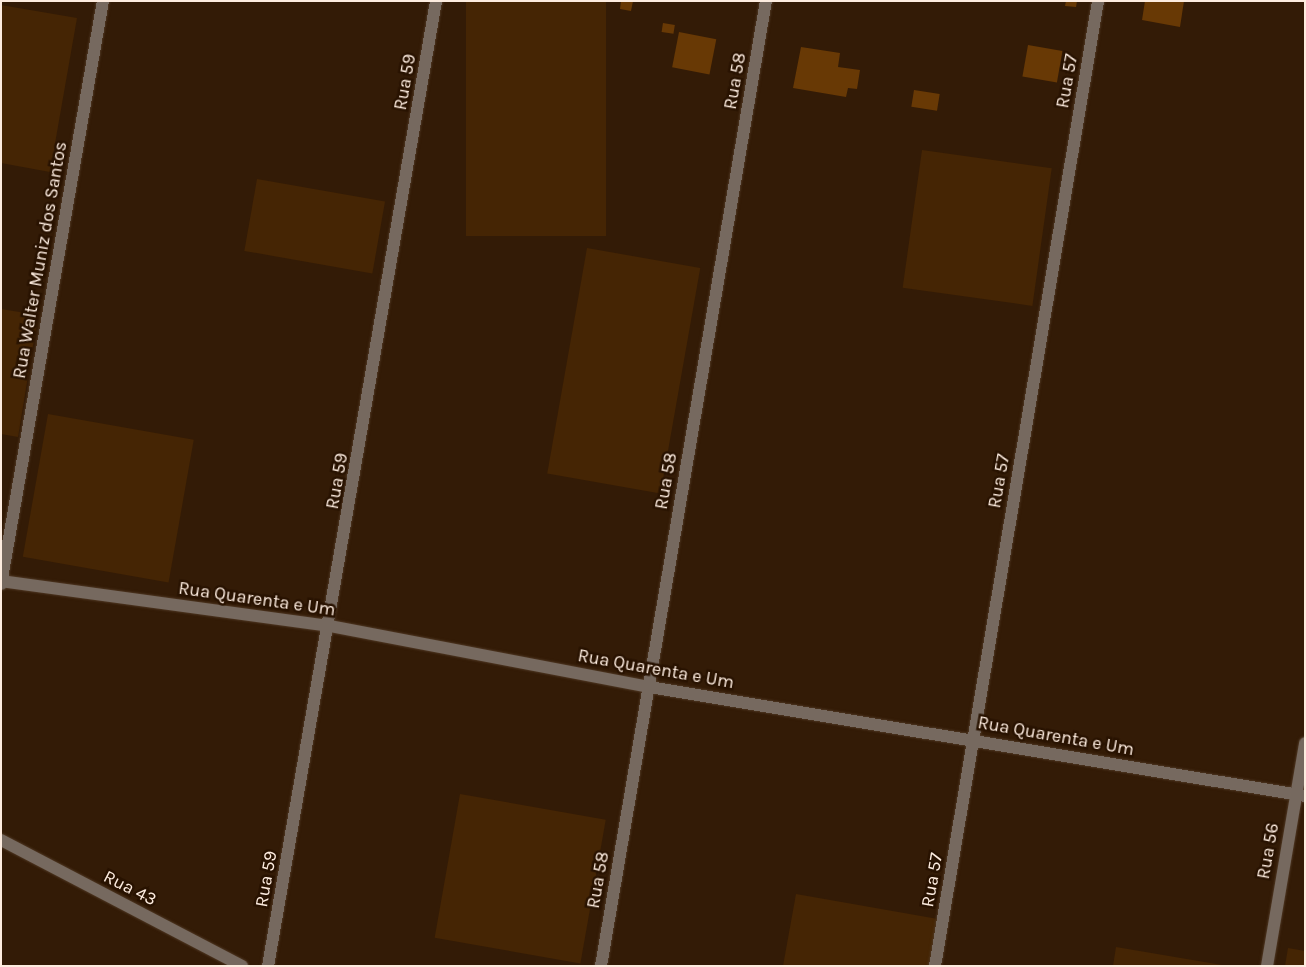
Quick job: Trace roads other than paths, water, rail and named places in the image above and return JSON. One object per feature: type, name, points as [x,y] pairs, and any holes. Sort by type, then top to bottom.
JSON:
[{"type":"street","name":"Rua Walter Muniz dos Santos","points":[[1,582],[103,1]]},
{"type":"street","name":"Rua 59","points":[[268,966],[330,626],[436,1]]},
{"type":"street","name":"Rua 58","points":[[601,966],[766,1]]},
{"type":"street","name":"Rua 57","points":[[935,966],[1098,1]]},
{"type":"street","name":"Rua Quarenta e Um","points":[[1,582],[330,626],[649,687],[973,739],[1300,796]]},
{"type":"street","name":"Rua 56","points":[[1267,966],[1300,796],[1305,743]]},
{"type":"street","name":"Rua 43","points":[[1,840],[242,966]]}]
